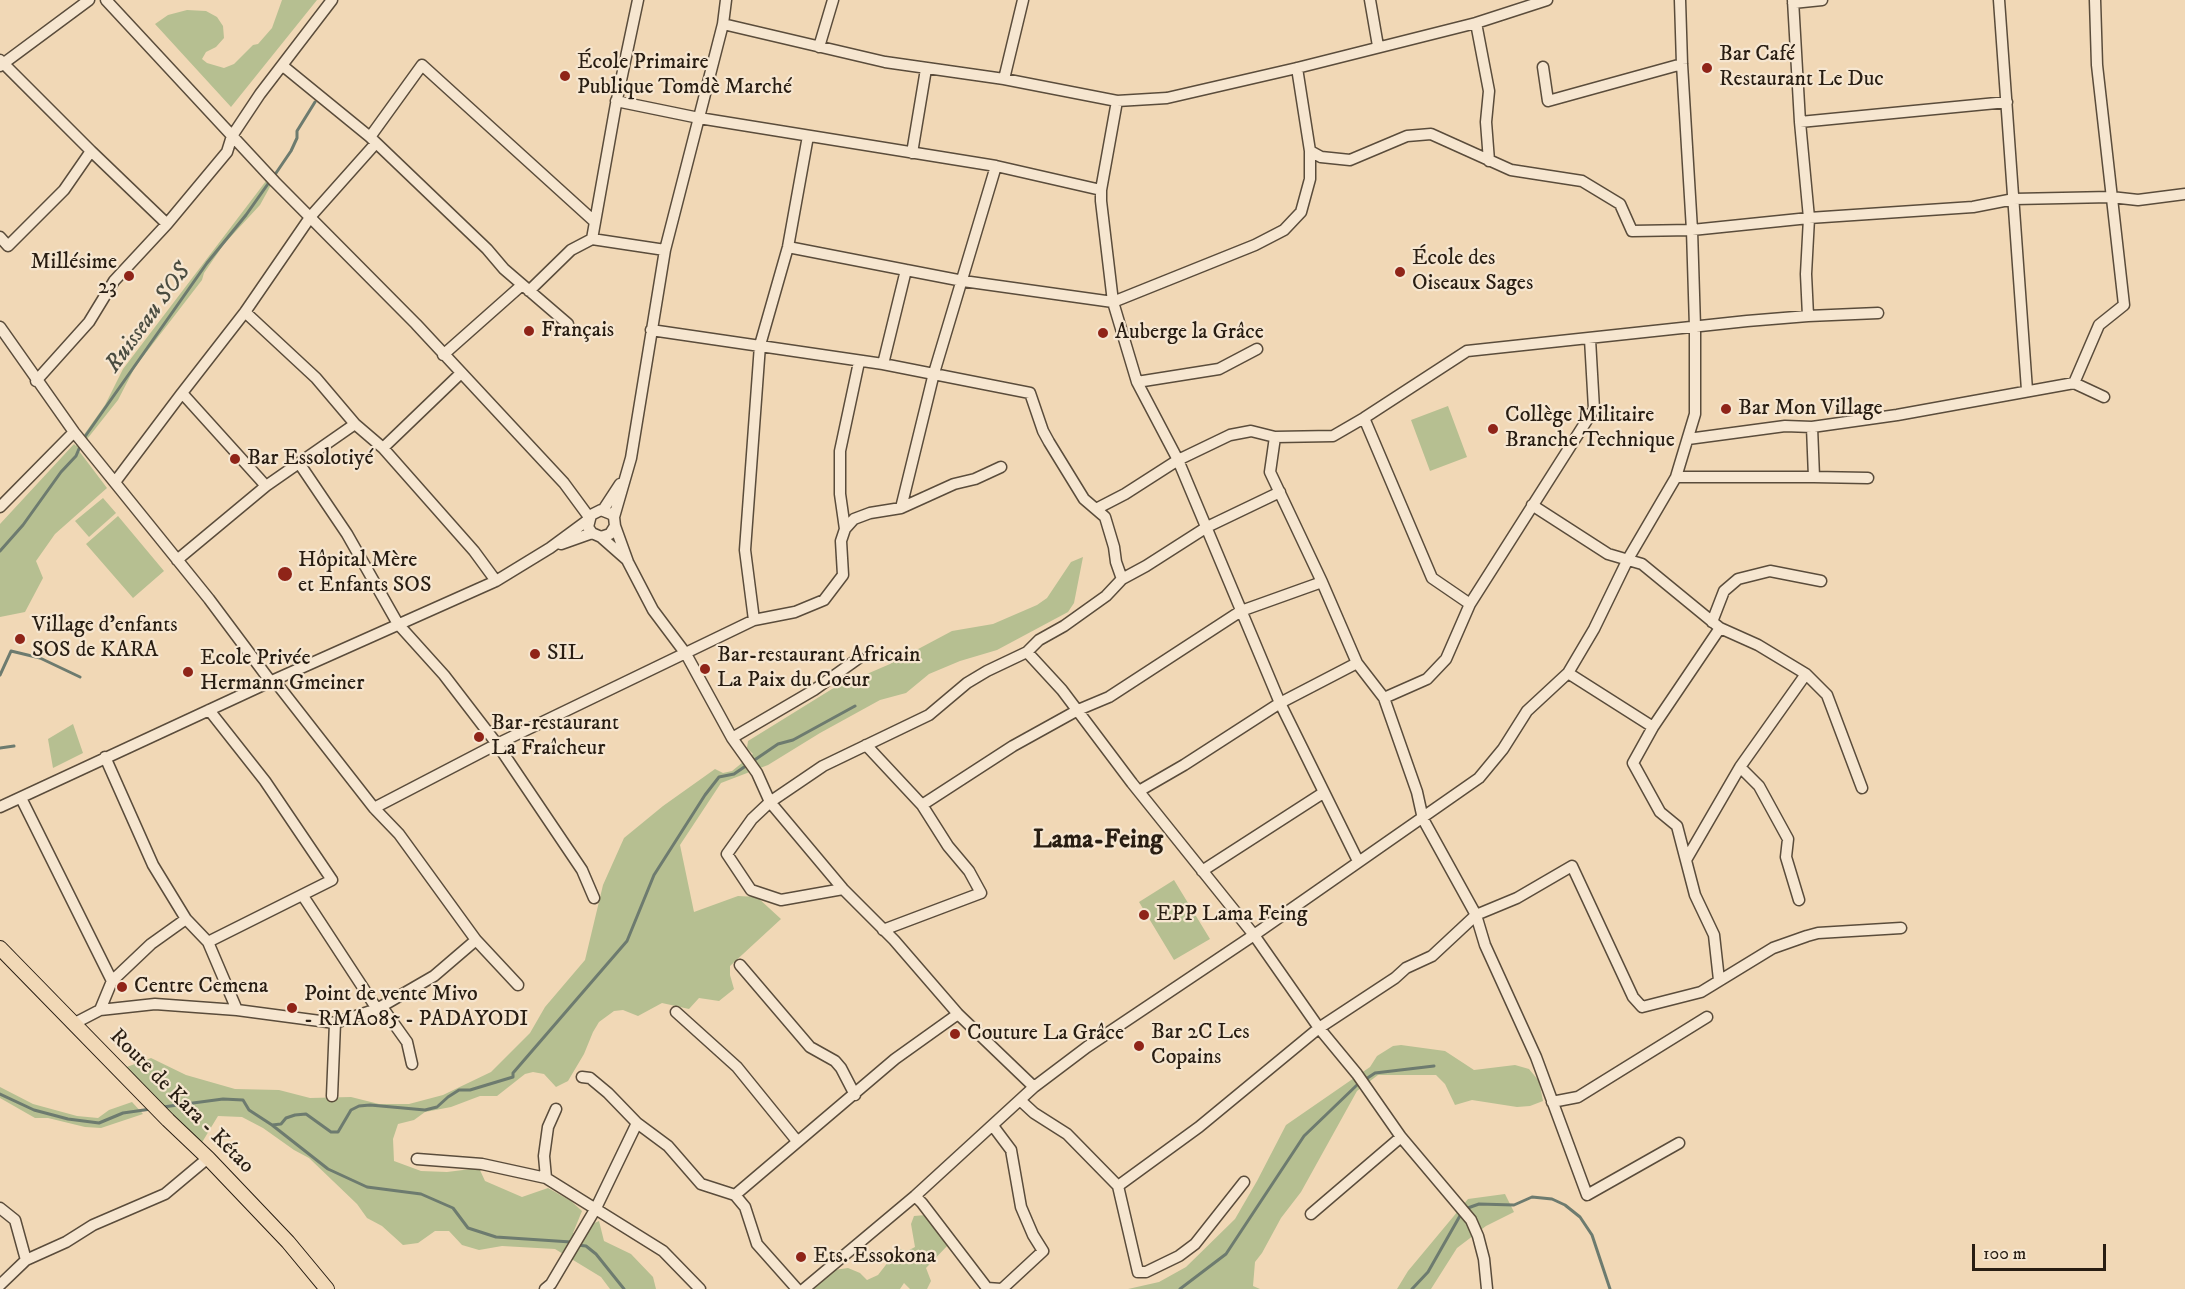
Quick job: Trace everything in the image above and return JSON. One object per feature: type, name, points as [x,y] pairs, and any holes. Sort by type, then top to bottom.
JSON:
[{"type":"main road","name":"Route de Kara - Kétao","points":[[0,948],[116,1068],[208,1158],[288,1242],[327,1289]]},
{"type":"street","points":[[89,0],[1,63],[167,224]]},
{"type":"street","points":[[106,0],[275,182],[416,324],[460,374],[594,514],[614,521]]},
{"type":"street","points":[[36,381],[88,322],[114,281],[167,224],[227,152],[232,136],[260,94],[332,0]]},
{"type":"street","points":[[592,239],[616,100],[638,0]]},
{"type":"street","points":[[550,548],[597,535],[610,534],[629,471],[665,250],[723,24],[726,0]]},
{"type":"street","points":[[819,47],[833,0]]},
{"type":"street","points":[[1004,79],[1023,0]]},
{"type":"street","points":[[1370,0],[1378,46]]},
{"type":"street","points":[[723,24],[926,69],[1004,79],[1117,101],[1167,98],[1297,68],[1476,22],[1547,0]]},
{"type":"street","points":[[804,1289],[915,1196],[1034,1087],[1087,1047],[1254,935],[1479,778],[1503,748],[1527,711],[1568,673],[1594,628],[1628,559],[1676,477],[1695,414],[1692,230],[1680,0]]},
{"type":"street","points":[[1808,316],[1806,274],[1809,218],[1800,122],[1793,2],[1822,0]]},
{"type":"street","points":[[1999,0],[2027,390]]},
{"type":"street","points":[[2074,383],[2099,325],[2124,305],[2097,65],[2095,0]]},
{"type":"street","points":[[1476,22],[1489,91],[1486,122],[1489,161]]},
{"type":"street","points":[[1543,68],[1548,101],[1682,64]]},
{"type":"street","points":[[116,482],[245,312],[311,216],[373,140],[422,65],[595,222]]},
{"type":"street","points":[[283,66],[373,140],[487,249],[504,269],[568,324]]},
{"type":"street","points":[[788,247],[963,282],[1113,302],[1255,245],[1284,230],[1301,212],[1310,179],[1310,151],[1297,68]]},
{"type":"street","points":[[912,153],[926,69]]},
{"type":"street","points":[[616,100],[699,118],[996,166],[1101,190]]},
{"type":"street","points":[[1117,101],[1101,190],[1113,302],[1137,382],[1178,460],[1280,703],[1358,861]]},
{"type":"street","points":[[1800,122],[2007,102]]},
{"type":"street","points":[[1310,151],[1321,157],[1350,160],[1407,136],[1431,134],[1511,170],[1582,181],[1620,204],[1632,231],[1692,230],[1809,218],[1973,207],[2014,199],[2111,197],[2138,201],[2185,194]]},
{"type":"street","points":[[754,620],[744,550],[760,345],[788,247],[808,136]]},
{"type":"street","points":[[0,237],[8,246],[64,190],[91,151]]},
{"type":"street","points":[[901,508],[934,373],[996,166]]},
{"type":"street","points":[[443,355],[571,250],[592,239],[665,250]]},
{"type":"street","points":[[883,364],[906,270]]},
{"type":"street","points":[[245,312],[316,378],[354,424],[383,448],[474,551],[496,581]]},
{"type":"street","points":[[1096,509],[1125,494],[1178,460],[1230,435],[1251,431],[1275,437],[1333,436],[1467,351],[1808,316],[1878,313]]},
{"type":"street","points":[[0,327],[20,353],[36,381],[80,439],[209,598],[272,681],[374,807],[399,834],[476,940],[518,985]]},
{"type":"street","points":[[651,330],[883,364],[1030,393],[1049,442],[1084,499],[1105,517],[1122,579]]},
{"type":"street","points":[[1384,698],[1427,679],[1446,659],[1470,604],[1594,409],[1590,339]]},
{"type":"street","points":[[1137,382],[1219,369],[1257,349]]},
{"type":"street","points":[[845,529],[840,494],[840,451],[859,362]]},
{"type":"street","points":[[383,448],[460,374]]},
{"type":"street","points":[[1688,439],[1785,426],[1812,427],[1905,414],[2074,383],[2104,397]]},
{"type":"street","points":[[182,393],[266,486]]},
{"type":"street","points":[[1364,418],[1432,578],[1470,604]]},
{"type":"street","points":[[177,560],[266,486],[354,424]]},
{"type":"street","points":[[1812,427],[1814,477]]},
{"type":"street","points":[[1275,437],[1270,472],[1357,663],[1384,698],[1417,792],[1423,819],[1476,915],[1485,945],[1536,1057],[1587,1195],[1679,1143]]},
{"type":"street","points":[[2,502],[80,439]]},
{"type":"street","points":[[299,463],[347,534],[398,624],[444,675],[497,744],[582,870],[594,898]]},
{"type":"street","points":[[374,807],[497,744],[754,620],[795,612],[824,600],[843,575],[841,541],[845,529],[854,519],[870,513],[901,508],[954,484],[975,479],[1001,467]]},
{"type":"street","points":[[628,562],[588,526],[594,514],[629,471]]},
{"type":"street","points":[[1676,477],[1868,477]]},
{"type":"street","points":[[843,889],[781,900],[751,890],[727,854],[752,819],[770,802],[823,766],[929,715],[967,683],[1027,652],[1039,640],[1064,626],[1106,596],[1122,579],[1207,527],[1280,492]]},
{"type":"street","points":[[1532,505],[1608,554],[1642,564],[1716,625],[1758,645],[1806,674],[1827,695],[1862,788]]},
{"type":"street","points":[[0,807],[105,757],[496,581],[550,548],[594,514]]},
{"type":"street","points":[[614,521],[628,562],[653,610],[686,654],[732,738],[757,773],[770,802],[843,889],[958,1014],[1034,1087]]},
{"type":"street","points":[[1719,980],[1714,935],[1695,895],[1677,826],[1660,812],[1633,763],[1716,625],[1724,591],[1738,579],[1770,572],[1821,581]]},
{"type":"street","points":[[922,805],[1013,746],[1078,710],[1109,697],[1241,611],[1322,582]]},
{"type":"street","points":[[1027,652],[1078,710],[1139,791],[1254,935],[1319,1028],[1357,1074],[1401,1137],[1471,1220],[1484,1259],[1487,1289]]},
{"type":"street","points":[[732,738],[814,690],[859,658]]},
{"type":"street","points":[[1139,791],[1280,703],[1357,663]]},
{"type":"street","points":[[1568,673],[1653,727]]},
{"type":"street","points":[[1686,860],[1740,767],[1806,674]]},
{"type":"street","points":[[208,942],[332,880],[265,781],[209,710]]},
{"type":"street","points":[[866,745],[922,805],[948,846],[969,871],[981,893],[883,930]]},
{"type":"street","points":[[105,757],[153,865],[186,919],[208,942],[237,1010]]},
{"type":"street","points":[[1740,767],[1759,786],[1788,838],[1786,857],[1799,900]]},
{"type":"street","points":[[1202,871],[1323,793]]},
{"type":"street","points":[[21,798],[112,981]]},
{"type":"street","points":[[1118,1186],[1199,1127],[1319,1028],[1395,978],[1406,968],[1432,956],[1476,915],[1517,898],[1572,866],[1633,997],[1642,1007],[1701,992],[1773,948],[1807,936],[1818,933],[1901,928]]},
{"type":"street","points":[[303,896],[380,1008],[407,1042],[412,1064]]},
{"type":"street","points":[[100,1010],[112,981],[151,944],[186,919]]},
{"type":"street","points":[[75,1023],[100,1010],[155,1004],[237,1010],[334,1023],[380,1008],[434,976],[476,940]]},
{"type":"street","points":[[740,965],[810,1047],[835,1061],[842,1068],[855,1095]]},
{"type":"street","points":[[676,1012],[736,1067],[797,1141]]},
{"type":"street","points":[[735,1195],[895,1059],[958,1014]]},
{"type":"street","points":[[1552,1102],[1578,1097],[1707,1017]]},
{"type":"street","points":[[332,1096],[334,1023]]},
{"type":"street","points":[[582,1077],[590,1078],[637,1123],[669,1146],[701,1184],[735,1195],[745,1207],[757,1244],[796,1289]]},
{"type":"street","points":[[1021,1101],[1034,1113],[1067,1134],[1118,1186],[1138,1272],[1146,1272],[1179,1256],[1195,1244],[1244,1182]]},
{"type":"street","points":[[546,1178],[544,1156],[548,1127],[556,1109]]},
{"type":"street","points":[[550,1287],[596,1208],[637,1123]]},
{"type":"street","points":[[915,1196],[987,1288],[1002,1289],[1043,1251],[1021,1207],[1011,1150],[993,1126]]},
{"type":"street","points":[[1311,1214],[1401,1137]]},
{"type":"street","points":[[0,1285],[26,1260],[66,1242],[93,1225],[165,1194],[208,1158]]},
{"type":"street","points":[[417,1160],[482,1164],[546,1178],[663,1251],[700,1289]]},
{"type":"street","points":[[0,1208],[15,1220],[26,1260]]},
{"type":"green space","points":[[282,0],[317,0],[231,107],[155,24],[168,15],[187,10],[206,11],[217,17],[223,26],[224,38],[216,47],[206,52],[202,59],[207,63],[224,68],[234,64],[253,45],[258,44],[272,28]]},
{"type":"green space","points":[[266,181],[271,185],[260,205],[224,244],[204,273],[202,280],[135,367],[118,400],[80,448],[79,451],[107,488],[55,534],[36,561],[43,578],[25,612],[0,617],[0,524],[74,444],[76,446],[105,405],[123,369]]},
{"type":"green space","points":[[1448,406],[1467,457],[1430,471],[1411,420]]},
{"type":"green space","points":[[103,498],[116,513],[89,537],[75,521]]},
{"type":"green space","points":[[118,516],[164,571],[133,598],[86,544]]},
{"type":"green space","points":[[1083,557],[1074,603],[1068,612],[997,650],[960,661],[929,674],[906,693],[880,700],[768,765],[721,783],[680,845],[694,912],[738,896],[757,897],[781,919],[730,966],[734,989],[719,1001],[699,998],[689,1009],[662,1003],[638,1016],[623,1010],[614,1011],[599,1022],[568,1081],[556,1087],[544,1074],[533,1072],[525,1074],[497,1096],[480,1096],[451,1107],[425,1112],[414,1120],[398,1124],[393,1139],[394,1161],[421,1171],[447,1172],[479,1168],[485,1181],[522,1197],[548,1188],[571,1201],[582,1211],[573,1233],[584,1236],[592,1224],[599,1221],[604,1241],[631,1254],[653,1277],[656,1289],[610,1289],[601,1277],[555,1249],[502,1246],[479,1250],[462,1245],[449,1231],[435,1231],[418,1243],[403,1245],[382,1226],[367,1218],[357,1204],[309,1158],[263,1128],[242,1117],[218,1116],[201,1144],[124,1068],[151,1058],[186,1075],[235,1089],[279,1090],[310,1098],[351,1097],[379,1104],[409,1104],[443,1095],[491,1072],[530,1033],[545,1007],[585,960],[603,885],[624,838],[663,806],[715,769],[723,773],[732,771],[753,754],[747,748],[748,741],[832,689],[890,664],[952,631],[993,624],[1037,605],[1047,598],[1071,562]]},
{"type":"green space","points":[[73,724],[83,753],[53,768],[48,739]]},
{"type":"green space","points":[[1174,880],[1210,939],[1174,960],[1139,902]]},
{"type":"green space","points":[[1393,1046],[1445,1051],[1474,1070],[1515,1065],[1529,1069],[1539,1081],[1543,1101],[1530,1106],[1517,1107],[1472,1100],[1455,1105],[1445,1084],[1436,1075],[1378,1075],[1357,1091],[1301,1192],[1281,1218],[1255,1262],[1253,1286],[1260,1289],[1128,1289],[1159,1282],[1186,1267],[1235,1219],[1286,1125],[1370,1067],[1377,1056]]},
{"type":"green space","points":[[0,1087],[33,1104],[77,1116],[98,1118],[109,1110],[132,1102],[143,1114],[101,1128],[85,1127],[48,1118],[35,1118],[0,1098]]},
{"type":"green space","points":[[1505,1194],[1514,1212],[1486,1226],[1457,1248],[1431,1289],[1397,1289],[1408,1271],[1468,1199]]},
{"type":"green space","points":[[926,1215],[949,1244],[926,1268],[931,1281],[927,1289],[910,1289],[904,1283],[900,1289],[812,1289],[834,1270],[848,1268],[860,1273],[867,1280],[878,1275],[899,1248],[905,1252],[915,1247],[911,1224],[914,1216]]},
{"type":"waterway","name":"Ruisseau SOS","points":[[274,176],[291,151],[297,138],[297,131],[315,102]]},
{"type":"waterway","name":"Ruisseau SOS","points":[[84,438],[207,263],[270,181]]},
{"type":"waterway","name":"Ruisseau SOS","points":[[0,551],[76,456],[81,444]]},
{"type":"waterway","points":[[0,675],[11,651],[40,658],[80,677]]},
{"type":"waterway","points":[[272,1125],[281,1124],[286,1118],[295,1115],[306,1114],[331,1132],[338,1132],[351,1110],[359,1106],[425,1110],[437,1107],[459,1090],[470,1090],[513,1077],[513,1073],[627,941],[654,875],[719,777],[734,774],[778,744],[793,740],[855,706]]},
{"type":"waterway","points":[[0,748],[14,746]]},
{"type":"waterway","points":[[1180,1289],[1226,1254],[1304,1136],[1357,1085],[1375,1073],[1434,1066]]},
{"type":"waterway","points":[[0,1094],[34,1110],[68,1119],[99,1123],[123,1113],[151,1109]]},
{"type":"waterway","points":[[163,1107],[223,1099],[243,1100],[249,1110],[328,1169],[367,1187],[421,1194],[453,1208],[468,1228],[496,1237],[571,1242]]},
{"type":"waterway","points":[[1465,1209],[1479,1204],[1514,1205],[1532,1197],[1552,1199],[1565,1205],[1580,1217],[1592,1235],[1610,1289]]},
{"type":"waterway","points":[[1412,1289],[1428,1272],[1461,1214]]},
{"type":"waterway","points":[[577,1245],[586,1246],[596,1254],[624,1289]]},
{"type":"place","name":"Bar Café Restaurant Le Duc","points":[[1707,68]]},
{"type":"place","name":"École Primaire Publique Tomdè Marché","points":[[565,76]]},
{"type":"place","name":"École des Oiseaux Sages","points":[[1400,272]]},
{"type":"place","name":"Millésime 23","points":[[129,276]]},
{"type":"place","name":"Français","points":[[529,331]]},
{"type":"place","name":"Auberge la Grâce","points":[[1103,333]]},
{"type":"place","name":"Bar Mon Village","points":[[1726,409]]},
{"type":"place","name":"Collège Militaire Branche Technique","points":[[1493,429]]},
{"type":"place","name":"Bar Essolotiyé","points":[[235,459]]},
{"type":"place","name":"Hôpital Mère et Enfants SOS","points":[[285,574]]},
{"type":"place","name":"Village d'enfants SOS de KARA","points":[[20,639]]},
{"type":"place","name":"SIL","points":[[535,654]]},
{"type":"place","name":"Bar-restaurant Africain La Paix du Coeur","points":[[705,669]]},
{"type":"place","name":"Ecole Privée Hermann Gmeiner","points":[[188,672]]},
{"type":"place","name":"Bar-restaurant La Fraîcheur","points":[[479,737]]},
{"type":"place","name":"EPP Lama Feing","points":[[1144,915]]},
{"type":"place","name":"Centre Cemena","points":[[122,987]]},
{"type":"place","name":"Point de vente Mivo - RMA085 - PADAYODI","points":[[292,1008]]},
{"type":"place","name":"Couture La Grâce","points":[[955,1034]]},
{"type":"place","name":"Bar 2C Les Copains","points":[[1139,1046]]},
{"type":"place","name":"Ets. Essokona","points":[[801,1257]]},
{"type":"district","name":"Lama-Feing","points":[[1098,842]]}]
